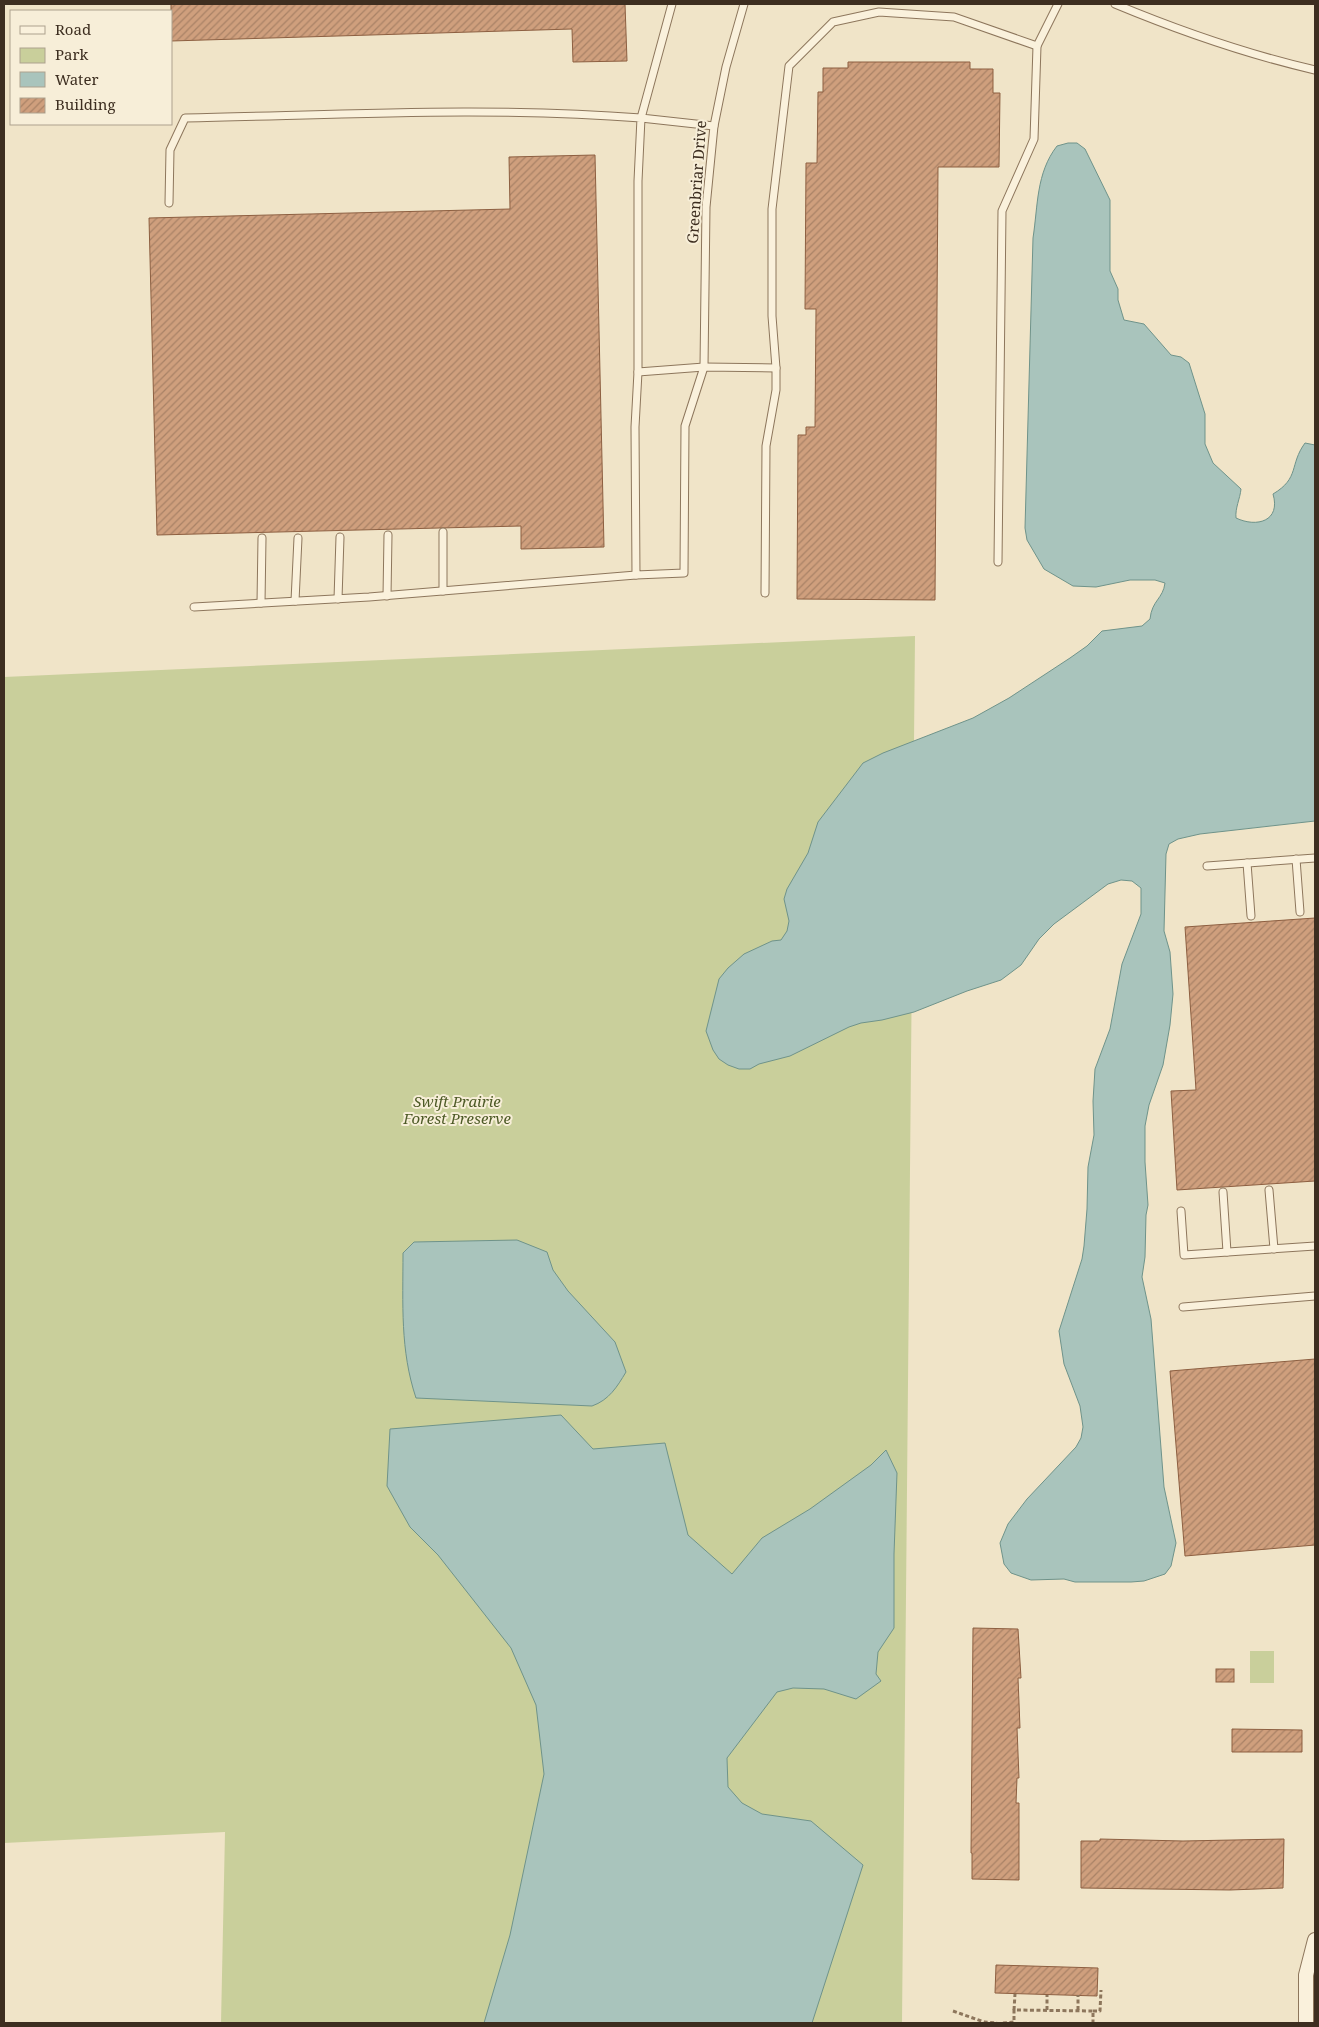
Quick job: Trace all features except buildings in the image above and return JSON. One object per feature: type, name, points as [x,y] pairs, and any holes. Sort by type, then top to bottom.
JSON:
[{"type":"street","points":[[1306,2023],[1306,1975],[1315,1940]]},
{"type":"lane","points":[[194,607],[387,596],[636,575],[635,427],[638,372],[638,181],[641,118],[672,4]]},
{"type":"lane","name":"Greenbriar Drive","points":[[636,575],[684,573],[684,426],[704,367],[706,207],[714,126],[726,67],[744,4]]},
{"type":"lane","points":[[998,562],[1002,211],[1034,139],[1037,46],[1058,4]]},
{"type":"lane","points":[[1115,4],[1256,55],[1315,70]]},
{"type":"lane","points":[[764,593],[766,446],[776,390],[772,316],[772,209],[789,66],[833,22],[879,12],[954,17],[1037,46]]},
{"type":"lane","points":[[169,203],[170,150],[185,118],[454,112],[574,113],[714,126]]},
{"type":"lane","points":[[638,372],[704,367],[776,368]]},
{"type":"lane","points":[[443,532],[443,591]]},
{"type":"lane","points":[[387,596],[388,535]]},
{"type":"lane","points":[[338,599],[340,537]]},
{"type":"lane","points":[[261,603],[262,538]]},
{"type":"lane","points":[[295,601],[298,538]]},
{"type":"lane","points":[[1207,866],[1315,858]]},
{"type":"lane","points":[[1296,859],[1300,912]]},
{"type":"lane","points":[[1247,863],[1251,916]]},
{"type":"lane","points":[[1269,1190],[1274,1249]]},
{"type":"lane","points":[[1223,1192],[1227,1252]]},
{"type":"lane","points":[[1181,1211],[1184,1255],[1315,1246]]},
{"type":"lane","points":[[1183,1307],[1315,1296]]},
{"type":"path","points":[[1014,2010],[1100,2011],[1100,1990]]},
{"type":"path","points":[[1004,2023],[1014,2022],[1015,1994]]},
{"type":"path","points":[[1047,1995],[1047,2010]]},
{"type":"path","points":[[1078,1995],[1078,2010]]},
{"type":"path","points":[[952,2011],[984,2022],[997,2023]]},
{"type":"path","points":[[1093,2011],[1093,2023]]},
{"type":"green space","name":"Swift Prairie Forest Preserve","points":[[915,636],[902,2023],[221,2023],[225,1832],[4,1843],[4,677]]},
{"type":"green space","points":[[1250,1651],[1274,1651],[1274,1683],[1250,1683]]},
{"type":"water","points":[[1077,143],[1085,149],[1110,200],[1110,271],[1118,289],[1118,300],[1124,320],[1144,324],[1171,355],[1181,357],[1189,363],[1205,414],[1205,444],[1213,463],[1241,489],[1236,518],[1244,521],[1259,522],[1270,516],[1274,511],[1273,494],[1291,477],[1297,458],[1305,443],[1315,445],[1315,821],[1200,834],[1178,839],[1169,844],[1166,854],[1164,931],[1170,952],[1173,994],[1163,1065],[1149,1105],[1145,1126],[1148,1205],[1142,1277],[1151,1319],[1164,1487],[1176,1543],[1171,1566],[1165,1574],[1144,1581],[1131,1582],[1075,1582],[1064,1579],[1031,1580],[1011,1573],[1004,1564],[1000,1543],[1008,1524],[1027,1499],[1076,1447],[1081,1438],[1083,1427],[1080,1406],[1064,1364],[1059,1331],[1082,1259],[1084,1246],[1088,1167],[1094,1135],[1093,1101],[1095,1069],[1110,1029],[1122,964],[1141,914],[1141,888],[1132,881],[1121,880],[1108,884],[1054,924],[1039,939],[1021,965],[1001,980],[914,1012],[849,1027],[790,1056],[759,1064],[750,1069],[739,1069],[719,1059],[713,1050],[706,1031],[719,979],[744,954],[772,941],[781,940],[787,931],[789,921],[784,899],[787,889],[808,853],[818,822],[863,763],[883,753],[973,718],[1009,698],[1070,658],[1087,646],[1102,631],[1142,626],[1150,619],[1153,608],[1162,593],[1165,583],[1155,580],[1130,580],[1096,587],[1073,586],[1044,569],[1027,540],[1025,528],[1033,238],[1039,190],[1045,167],[1057,146]]},
{"type":"water","points":[[517,1240],[547,1252],[553,1270],[568,1291],[615,1342],[626,1372],[619,1383],[608,1397],[592,1406],[416,1398],[407,1362],[405,1344],[403,1253],[414,1242]]},
{"type":"water","points":[[561,1415],[593,1449],[665,1443],[688,1535],[732,1574],[762,1538],[810,1509],[871,1465],[886,1450],[897,1473],[894,1628],[878,1652],[876,1674],[881,1681],[856,1699],[824,1689],[793,1688],[777,1692],[727,1758],[728,1787],[742,1803],[762,1814],[811,1821],[863,1865],[812,2023],[484,2023],[510,1935],[544,1774],[536,1705],[511,1648],[438,1555],[410,1527],[387,1486],[390,1429]]}]
